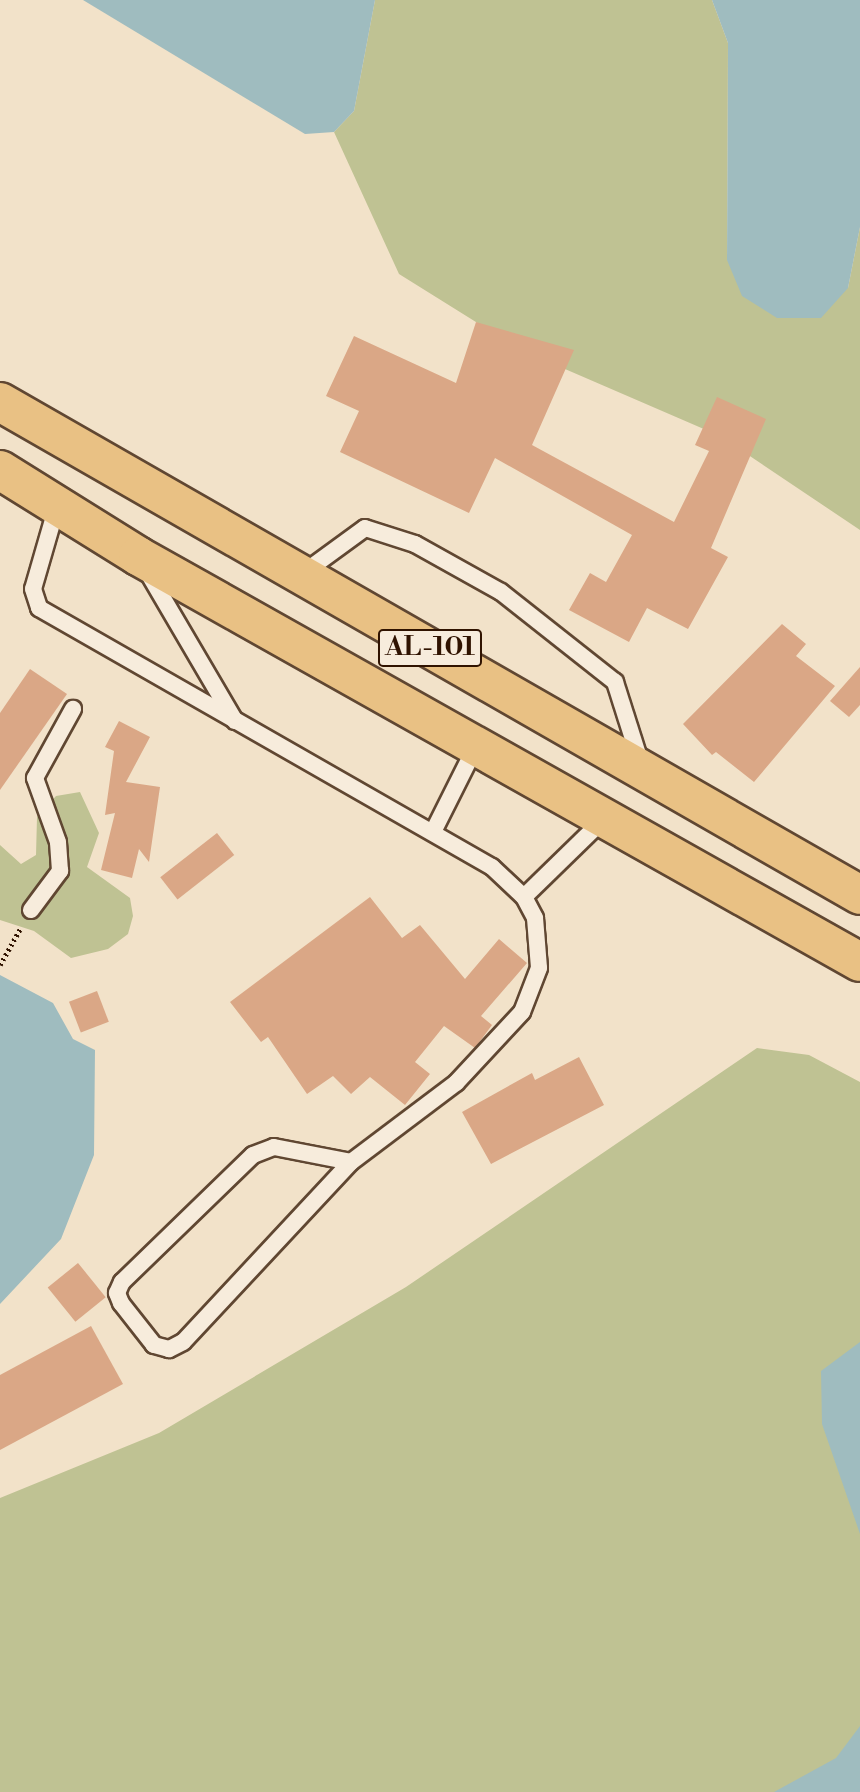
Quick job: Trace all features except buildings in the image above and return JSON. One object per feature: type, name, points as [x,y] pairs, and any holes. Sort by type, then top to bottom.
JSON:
[{"type":"highway","name":"AL-101","points":[[0,402],[860,895]]},
{"type":"highway","name":"AL-101","points":[[0,470],[58,503],[138,556],[477,744],[860,962]]},
{"type":"lane","points":[[58,503],[33,589],[39,608],[238,726],[492,867],[524,897],[534,918],[539,968],[522,1012],[456,1083],[351,1162],[183,1342],[169,1349],[154,1345],[121,1303],[117,1293],[122,1282],[253,1155],[274,1147],[351,1162]]},
{"type":"lane","points":[[301,575],[365,528],[415,544],[501,592],[615,682],[643,770]]},
{"type":"lane","points":[[138,556],[238,726]]},
{"type":"lane","points":[[31,910],[60,871],[58,842],[35,778],[73,709]]},
{"type":"lane","points":[[433,832],[477,744]]},
{"type":"lane","points":[[524,897],[606,817]]},
{"type":"path","points":[[0,965],[31,910]]},
{"type":"green space","points":[[375,0],[712,0],[728,43],[727,260],[848,288],[860,227],[860,530],[720,436],[521,350],[399,274],[334,132],[354,111]]},
{"type":"green space","points":[[80,792],[99,833],[87,867],[130,898],[133,916],[128,934],[108,949],[71,958],[34,931],[0,920],[0,845],[21,864],[36,855],[37,817],[56,796]]},
{"type":"green space","points":[[757,1048],[809,1055],[860,1082],[860,1792],[0,1792],[0,1498],[159,1433],[406,1287]]},
{"type":"water","points":[[83,0],[375,0],[354,111],[334,132],[305,134]]},
{"type":"water","points":[[712,0],[860,0],[860,227],[848,288],[821,318],[777,318],[742,296],[727,260],[728,43]]},
{"type":"water","points":[[0,975],[53,1003],[73,1039],[95,1050],[94,1155],[61,1239],[0,1304]]},
{"type":"water","points":[[860,1342],[860,1534],[822,1424],[821,1371]]},
{"type":"water","points":[[860,1726],[860,1792],[774,1792],[836,1758]]}]
